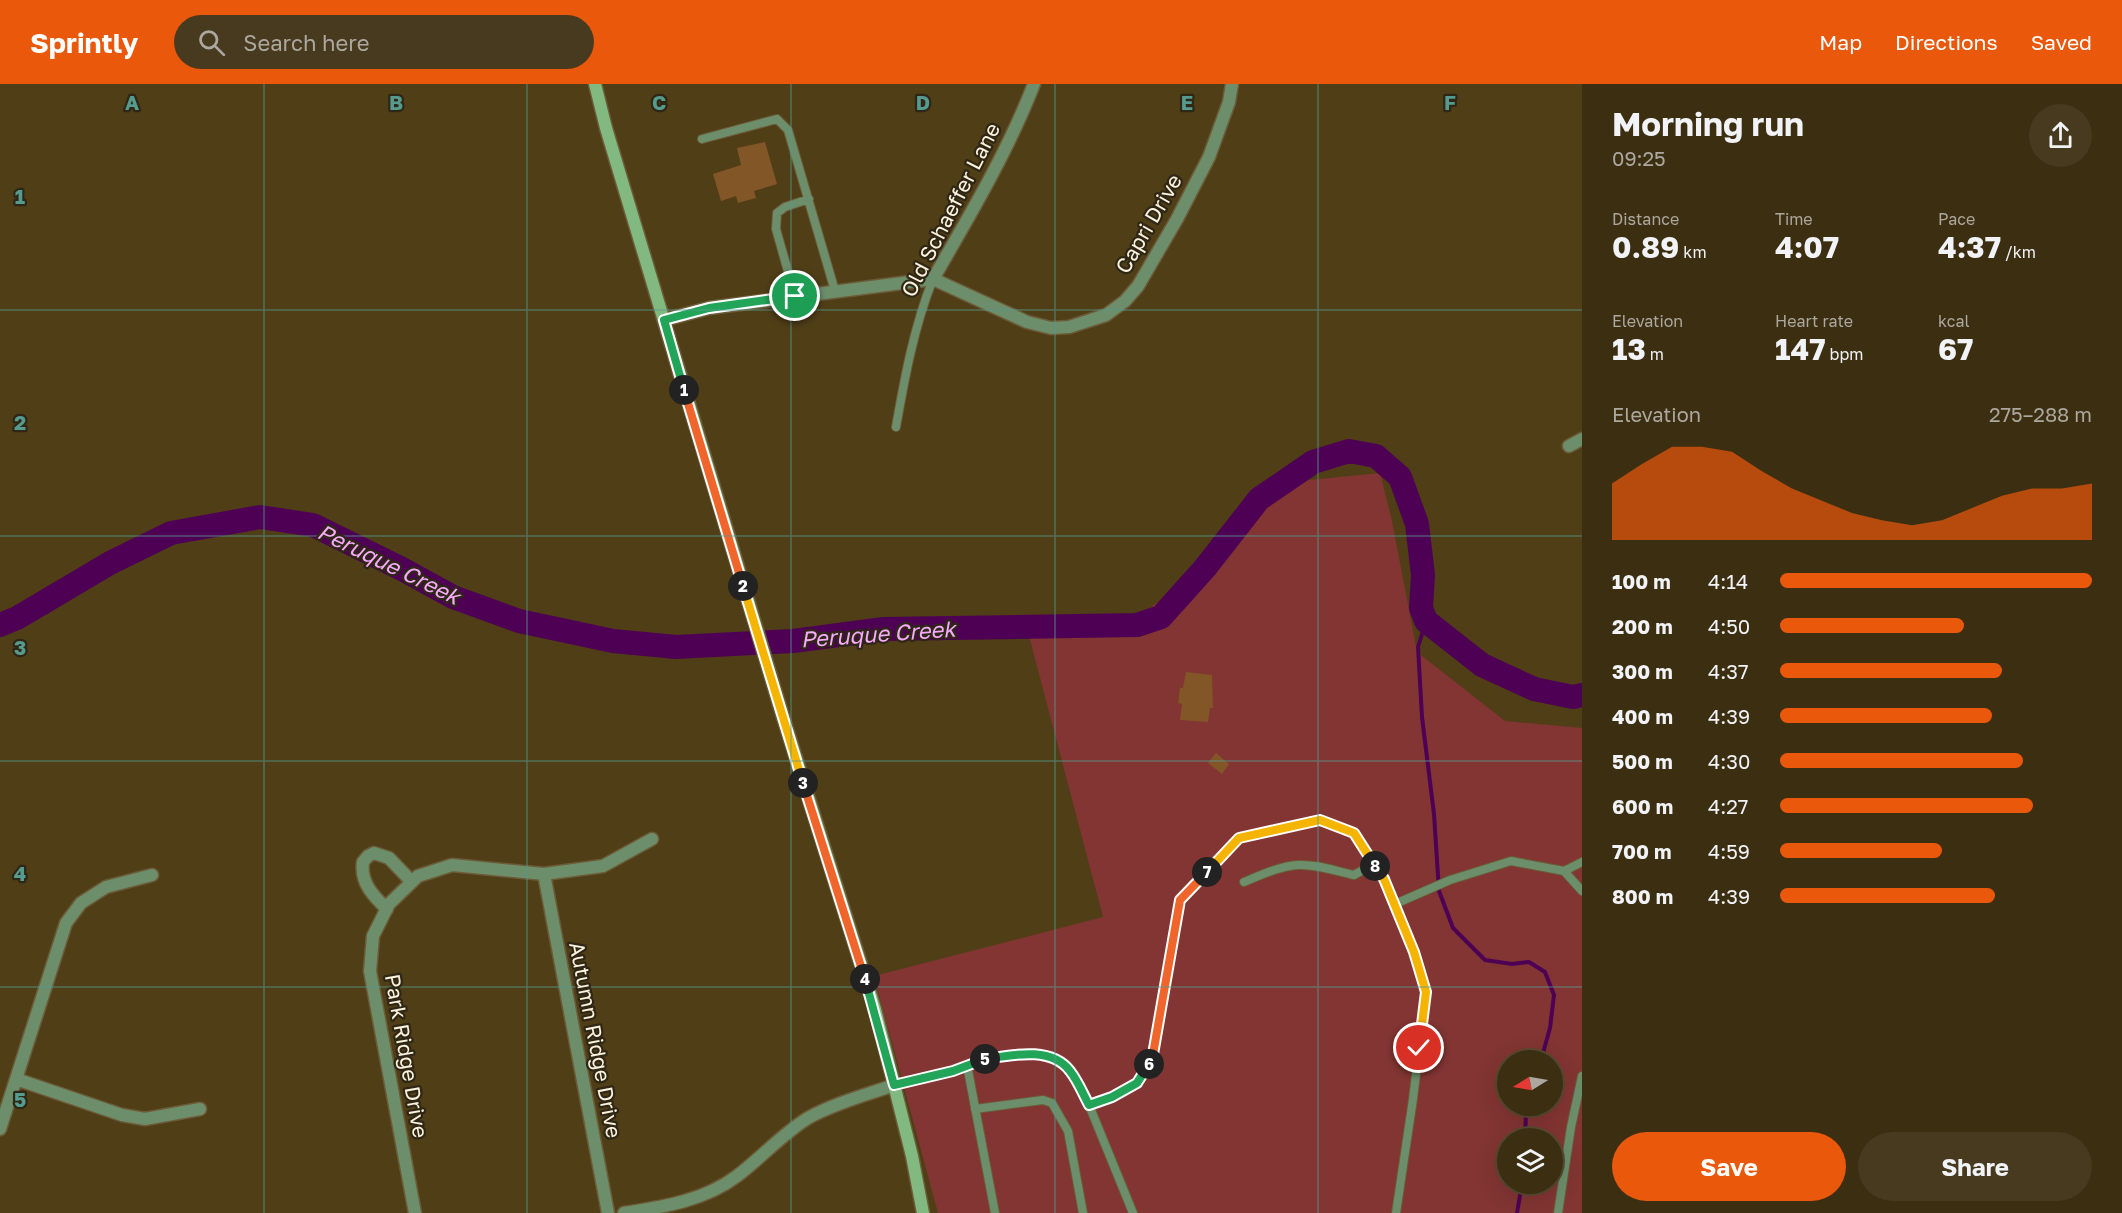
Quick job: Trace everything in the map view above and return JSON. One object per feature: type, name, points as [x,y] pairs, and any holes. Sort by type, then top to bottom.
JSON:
[{"type":"main road","points":[[595,84],[736,564],[875,1009],[912,1156],[922,1213]]},
{"type":"street","name":"Old Schaeffer Lane","points":[[933,279],[994,171],[1034,84]]},
{"type":"street","name":"Capri Drive","points":[[933,279],[1027,322],[1051,328],[1070,327],[1106,315],[1125,301],[1138,286],[1177,219],[1209,157],[1229,102],[1232,84]]},
{"type":"street","points":[[664,320],[709,308],[933,279]]},
{"type":"street","points":[[1569,446],[1582,439]]},
{"type":"street","name":"Park Ridge Drive","points":[[415,1213],[370,971],[373,936],[389,904],[418,876],[452,865],[544,874],[603,866],[652,839]]},
{"type":"street","points":[[387,909],[371,894],[363,878],[363,862],[368,856],[374,853],[389,858],[412,882]]},
{"type":"street","name":"Autumn Ridge Drive","points":[[544,874],[608,1213]]},
{"type":"street","points":[[0,1129],[66,923],[81,903],[106,887],[152,875]]},
{"type":"street","points":[[16,1079],[122,1115],[145,1119],[200,1109]]},
{"type":"street","points":[[624,1213],[696,1198],[716,1189],[736,1177],[808,1119],[839,1104],[894,1085]]},
{"type":"lane","points":[[702,139],[777,119],[788,130],[835,291]]},
{"type":"lane","points":[[795,296],[776,228],[777,213],[785,207],[809,199]]},
{"type":"lane","name":"Old Schaeffer Lane","points":[[896,426],[912,341],[920,311],[933,279]]},
{"type":"lane","points":[[1089,1105],[1112,1097],[1137,1083],[1152,1060],[1180,900],[1239,838],[1320,820],[1354,833],[1384,879],[1414,952],[1426,992],[1396,1213]]},
{"type":"lane","points":[[1395,904],[1450,880],[1511,861],[1564,871],[1582,862]]},
{"type":"lane","points":[[1244,882],[1272,871],[1297,865],[1325,867],[1354,875],[1374,864]]},
{"type":"lane","points":[[1564,871],[1582,891]]},
{"type":"lane","points":[[894,1085],[953,1071],[982,1059],[1027,1053],[1051,1057],[1070,1070],[1089,1105],[1133,1213]]},
{"type":"lane","points":[[967,1065],[995,1213]]},
{"type":"lane","points":[[1558,1213],[1571,1127],[1582,1076]]},
{"type":"lane","points":[[975,1109],[1043,1100],[1052,1103],[1068,1131],[1083,1213]]},
{"type":"shaded area","points":[[1380,473],[1392,521],[1417,652],[1505,721],[1582,728],[1582,1213],[938,1213],[874,976],[1103,917],[1028,632],[1132,621],[1220,557],[1279,483]]},
{"type":"building","points":[[765,142],[777,184],[754,191],[756,198],[738,203],[736,196],[721,201],[713,174],[741,165],[737,148]]},
{"type":"building","points":[[1186,672],[1212,675],[1213,708],[1210,708],[1208,722],[1180,720],[1182,704],[1178,703],[1180,688],[1183,688]]},
{"type":"building","points":[[1216,753],[1229,764],[1222,774],[1208,763]]},
{"type":"waterway","name":"Peruque Creek","points":[[0,625],[17,618],[110,563],[171,533],[260,517],[313,525],[453,597],[519,621],[613,641],[676,647],[793,641],[884,629],[1137,625],[1161,617],[1205,568],[1259,499],[1313,462],[1349,451],[1376,456],[1400,477],[1417,524],[1423,575],[1421,608],[1426,621],[1482,665],[1534,689],[1573,697],[1582,695]]},
{"type":"waterway","points":[[1426,621],[1418,647],[1422,717],[1434,814],[1439,891],[1453,928],[1485,960],[1512,964],[1529,962],[1545,972],[1554,995],[1550,1028],[1544,1050]]},
{"type":"waterway","points":[[1525,1128],[1526,1116]]},
{"type":"waterway","points":[[1517,1213],[1520,1194]]},
{"type":"route","points":[[795,296],[709,308],[664,320],[736,564],[875,1009],[894,1085],[953,1071],[982,1059],[1027,1053],[1051,1057],[1070,1070],[1089,1105],[1112,1097],[1137,1083],[1152,1060],[1180,900],[1239,838],[1320,820],[1354,833],[1384,879],[1395,904],[1414,952],[1426,992],[1419,1048]]}]
